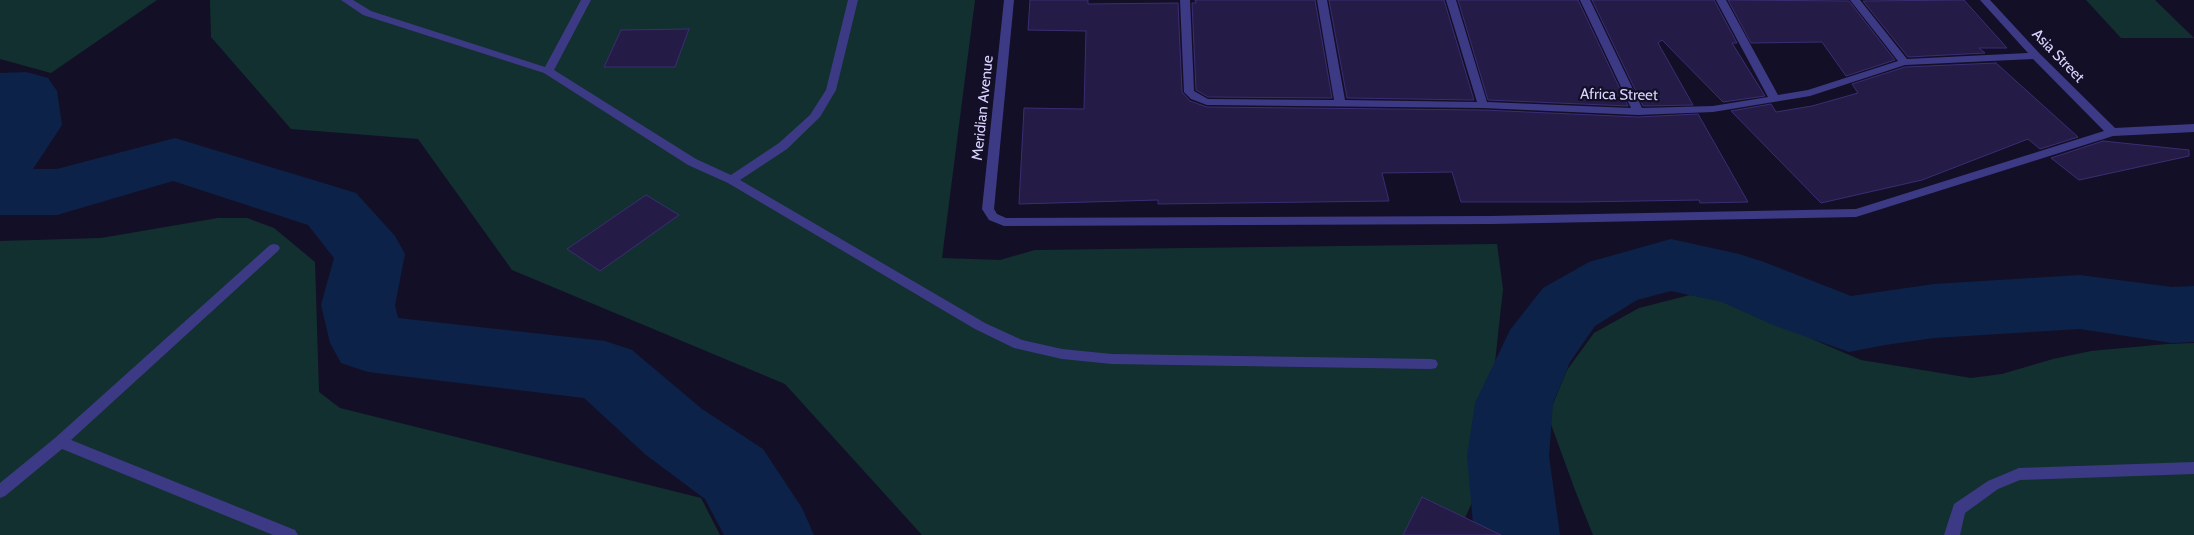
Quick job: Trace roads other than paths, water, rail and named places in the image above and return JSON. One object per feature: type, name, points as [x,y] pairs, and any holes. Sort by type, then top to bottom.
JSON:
[{"type":"street","points":[[346,0],[367,13],[548,71],[692,162],[732,180],[980,326],[1019,344],[1062,354],[1112,359],[1432,364]]},
{"type":"street","points":[[548,71],[586,0]]},
{"type":"street","points":[[732,180],[783,146],[814,117],[831,90],[853,0]]},
{"type":"street","name":"Meridian Avenue","points":[[1009,0],[988,209],[993,217],[1004,222],[1491,220],[1856,213],[2112,132]]},
{"type":"street","name":"Africa Street","points":[[1185,0],[1189,92],[1195,98],[1207,102],[1483,105],[1638,112],[1714,109],[1810,93],[1904,62],[2036,56]]},
{"type":"street","points":[[1322,0],[1340,104]]},
{"type":"street","points":[[1451,0],[1483,105]]},
{"type":"street","points":[[1585,0],[1638,112]]},
{"type":"street","points":[[1721,0],[1775,100]]},
{"type":"street","points":[[1855,0],[1904,62]]},
{"type":"street","name":"Asia Street","points":[[1985,0],[2036,56],[2112,132]]},
{"type":"street","points":[[2112,132],[2194,128]]},
{"type":"street","points":[[0,492],[60,442],[274,248]]},
{"type":"street","points":[[60,442],[290,535]]},
{"type":"street","points":[[1952,535],[1959,510],[1994,485],[2019,474],[2194,468]]},
{"type":"waterway","points":[[0,92],[26,91],[30,125],[0,169]]},
{"type":"waterway","points":[[0,192],[57,192],[175,159],[332,209],[370,254],[358,305],[368,343],[605,371],[674,432],[734,474],[768,533],[771,535]]},
{"type":"waterway","points":[[1517,535],[1508,456],[1514,403],[1537,351],[1569,307],[1614,280],[1671,265],[1739,280],[1799,306],[1849,324],[1934,311],[2080,302],[2172,315],[2194,314]]}]
